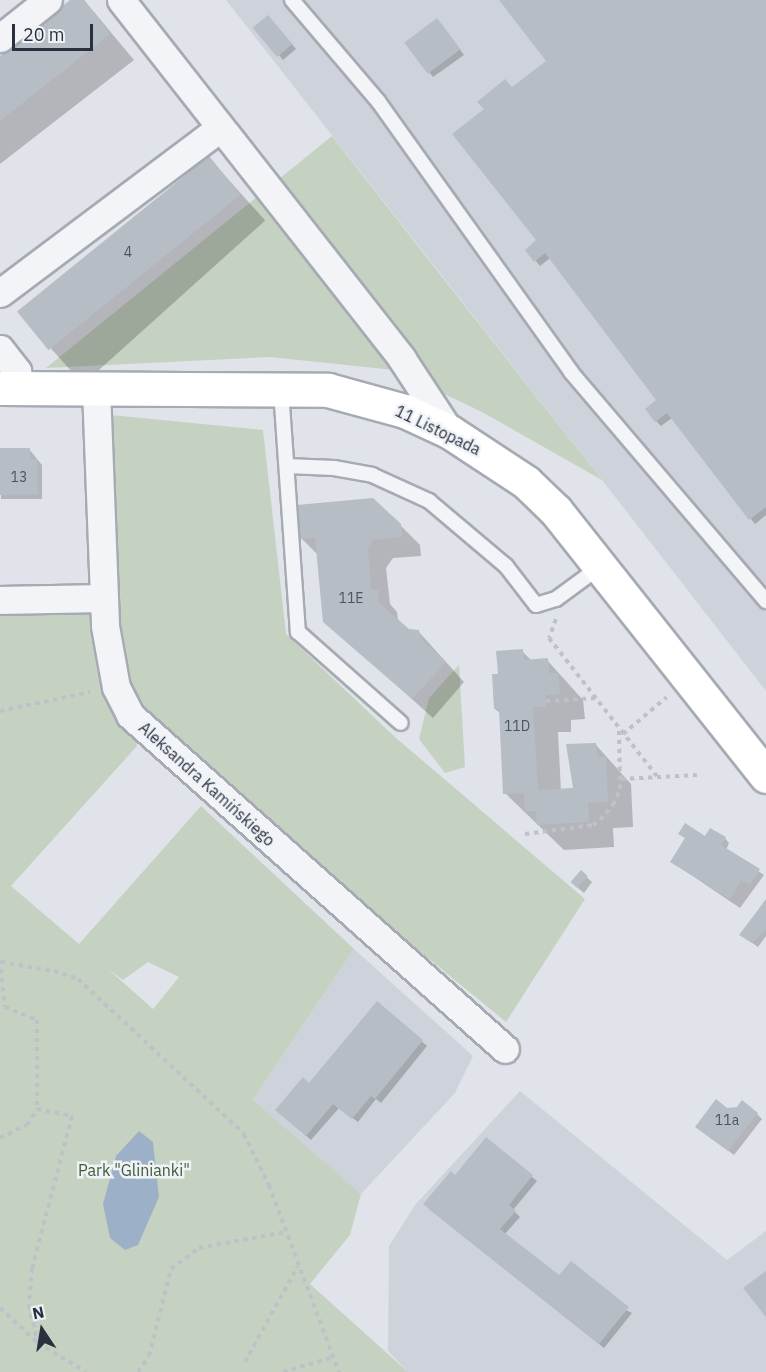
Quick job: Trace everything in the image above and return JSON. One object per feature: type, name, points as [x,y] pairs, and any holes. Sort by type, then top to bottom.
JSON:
[{"type":"street","points":[[0,38],[48,0]]},
{"type":"street","points":[[121,0],[402,359],[450,432]]},
{"type":"street","points":[[0,293],[220,128]]},
{"type":"street","points":[[0,349],[17,371],[10,388]]},
{"type":"street","name":"11 Listopada","points":[[10,388],[281,387],[357,396],[450,432],[526,482],[556,511],[766,776]]},
{"type":"street","name":"Aleksandra Kamińskiego","points":[[96,389],[104,598],[116,687],[130,715],[505,1049]]},
{"type":"street","points":[[0,600],[104,598]]},
{"type":"lane","points":[[292,0],[378,101],[570,372],[766,601]]},
{"type":"lane","points":[[281,387],[298,632],[401,723]]},
{"type":"lane","points":[[286,466],[334,468],[372,475],[429,501],[499,559],[536,605],[556,598],[601,566]]},
{"type":"path","points":[[557,617],[549,638],[657,777]]},
{"type":"path","points":[[0,711],[116,687]]},
{"type":"path","points":[[621,732],[676,689]]},
{"type":"path","points":[[546,701],[597,698]]},
{"type":"path","points":[[525,834],[593,825],[613,805],[621,779],[621,732]]},
{"type":"path","points":[[621,779],[697,775]]},
{"type":"path","points":[[0,1138],[27,1125],[37,1109],[37,1020],[5,1006],[0,961],[54,971],[78,979],[244,1134],[269,1185],[331,1358],[339,1372]]},
{"type":"path","points":[[37,1109],[72,1116],[32,1268],[28,1305],[38,1343]]},
{"type":"path","points":[[138,1372],[149,1356],[171,1269],[199,1248],[286,1232]]},
{"type":"path","points":[[245,1362],[298,1266]]},
{"type":"path","points":[[0,1308],[38,1343],[86,1372]]},
{"type":"path","points":[[283,1372],[331,1358]]},
{"type":"shaded area","points":[[226,0],[766,0],[766,691],[602,480]]},
{"type":"shaded area","points":[[354,949],[473,1056],[455,1093],[361,1194],[251,1103]]},
{"type":"shaded area","points":[[520,1091],[727,1260],[766,1231],[766,1372],[408,1372],[388,1351],[389,1246],[415,1205]]},
{"type":"green space","points":[[332,136],[602,480],[482,412],[394,370],[270,357],[46,368]]},
{"type":"green space","points":[[101,414],[263,430],[286,634],[396,738],[585,899],[506,1022],[339,885],[139,708],[119,653]]},
{"type":"green space","name":"Park \"Glinianki\"","points":[[94,604],[137,746],[11,886],[79,944],[201,806],[354,949],[253,1100],[361,1194],[350,1235],[310,1284],[408,1372],[0,1372],[0,608]],"holes":[[[148,962],[179,977],[153,1009],[108,969],[123,980]]]},
{"type":"green space","points":[[459,665],[465,767],[445,773],[419,739],[429,698]]},
{"type":"water","points":[[139,1131],[153,1142],[159,1197],[138,1245],[125,1250],[110,1238],[103,1204],[116,1156]]},
{"type":"building","points":[[70,0],[84,0],[110,34],[0,121],[0,56]]},
{"type":"building","points":[[499,0],[766,0],[766,507],[749,520],[667,413],[655,422],[645,409],[656,400],[545,253],[534,262],[525,250],[536,240],[452,134],[484,109],[477,102],[505,79],[512,87],[546,61]]},
{"type":"building","points":[[268,15],[292,44],[277,57],[253,28]]},
{"type":"building","points":[[437,18],[460,49],[428,74],[404,43]]},
{"type":"building","points":[[209,156],[240,195],[49,350],[17,311]]},
{"type":"building","points":[[0,448],[30,448],[30,459],[37,459],[38,494],[0,495]]},
{"type":"building","points":[[373,498],[401,524],[402,537],[373,540],[368,548],[371,589],[379,591],[378,602],[409,629],[419,630],[421,639],[446,662],[412,699],[323,622],[315,538],[300,539],[297,505]]},
{"type":"building","points":[[523,649],[524,660],[548,658],[549,673],[558,673],[560,694],[546,695],[546,707],[533,707],[538,790],[573,788],[566,744],[596,743],[597,757],[606,757],[608,802],[588,803],[589,822],[537,825],[536,811],[525,811],[524,793],[503,794],[499,709],[494,709],[492,674],[498,674],[496,651]]},
{"type":"building","points":[[685,823],[705,836],[710,828],[726,837],[721,845],[760,869],[750,885],[741,880],[730,899],[670,862],[685,838],[678,834]]},
{"type":"building","points":[[581,870],[588,876],[577,888],[571,882]]},
{"type":"building","points":[[766,899],[766,930],[752,943],[739,935]]},
{"type":"building","points":[[377,1001],[423,1040],[375,1099],[371,1096],[352,1119],[333,1104],[306,1136],[275,1110],[303,1077],[309,1083]]},
{"type":"building","points":[[716,1099],[727,1108],[737,1107],[742,1100],[758,1113],[728,1151],[695,1127]]},
{"type":"building","points":[[486,1137],[533,1175],[509,1205],[516,1211],[500,1229],[559,1275],[571,1261],[629,1307],[599,1344],[423,1204],[451,1171],[455,1175]]},
{"type":"building","points":[[766,1271],[766,1317],[743,1288]]}]
